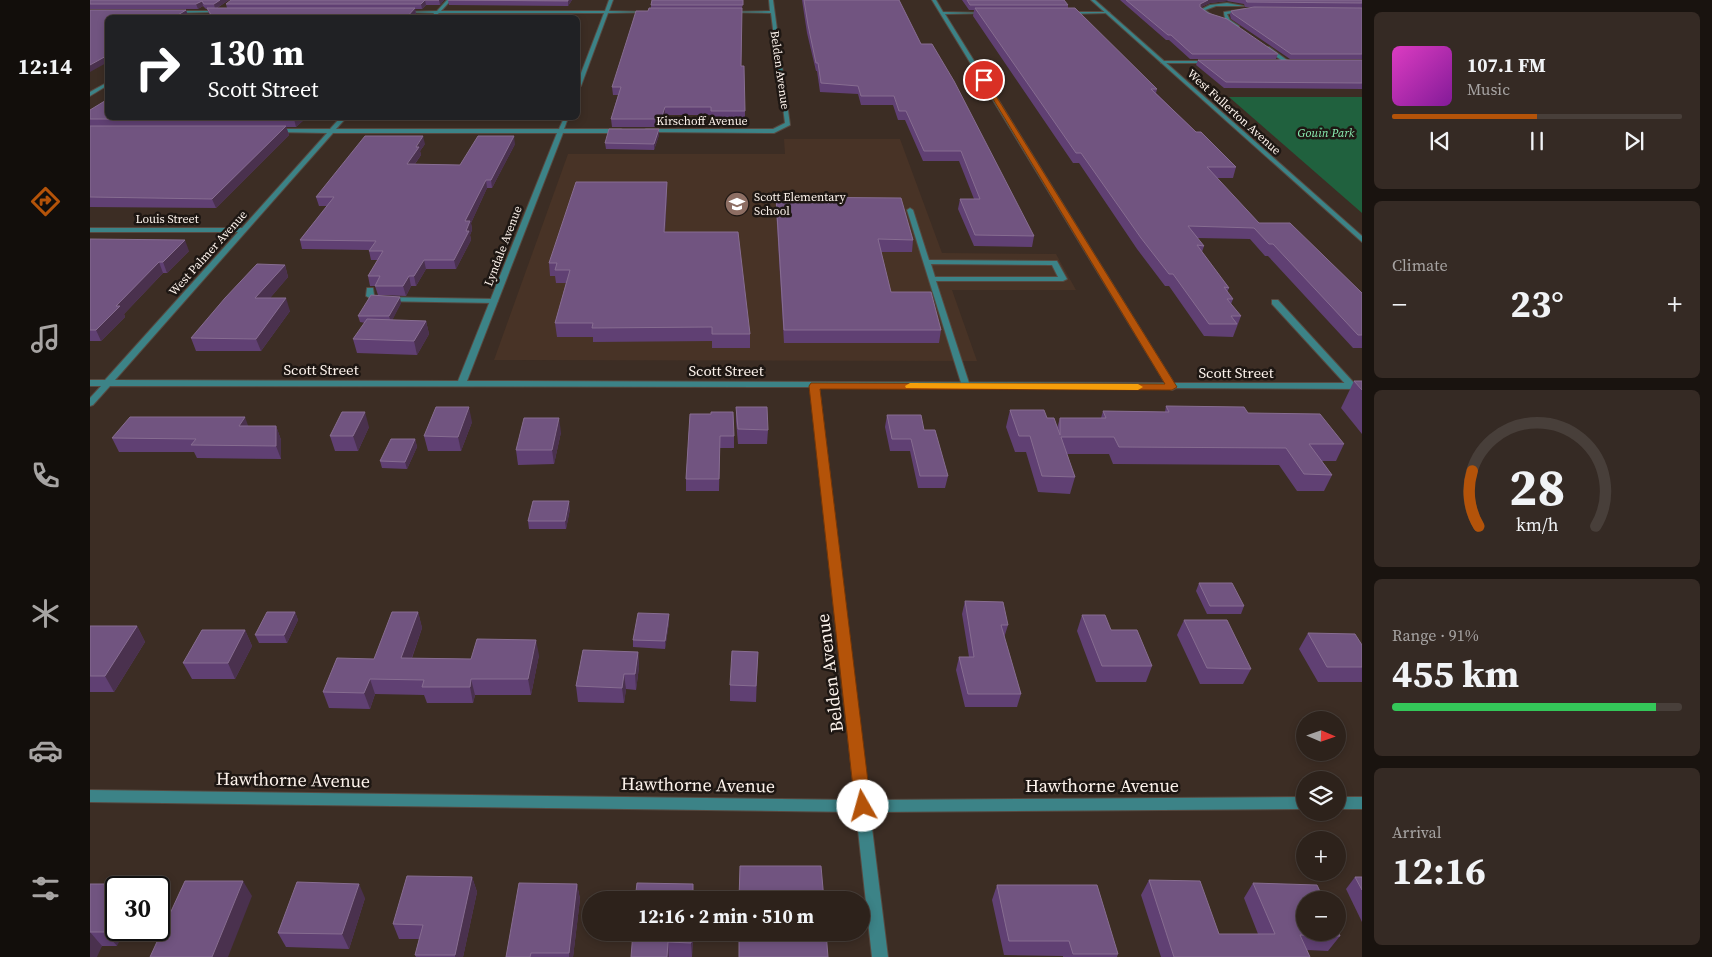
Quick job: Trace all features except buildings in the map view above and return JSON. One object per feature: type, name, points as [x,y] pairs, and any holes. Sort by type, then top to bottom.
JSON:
[{"type":"street","points":[[434,15],[448,0]]},
{"type":"street","points":[[580,81],[611,0]]},
{"type":"street","name":"Belden Avenue","points":[[770,0],[788,124],[774,131]]},
{"type":"street","points":[[934,0],[1172,387]]},
{"type":"street","name":"West Fullerton Avenue","points":[[1093,0],[1362,240]]},
{"type":"street","points":[[1215,17],[1208,16],[1202,10],[1207,7],[1225,5],[1252,9],[1225,13],[1228,21]]},
{"type":"street","points":[[168,12],[217,12],[225,10]]},
{"type":"street","points":[[212,15],[217,12]]},
{"type":"street","points":[[399,12],[655,12]]},
{"type":"street","points":[[723,12],[772,12]]},
{"type":"street","points":[[942,13],[991,13]]},
{"type":"street","points":[[1059,13],[1108,13]]},
{"type":"street","points":[[1221,19],[1228,21],[1243,31]]},
{"type":"street","points":[[1258,42],[1289,62]]},
{"type":"street","points":[[1163,62],[1211,62]]},
{"type":"street","points":[[1279,62],[1298,62]]},
{"type":"street","points":[[90,94],[105,85]]},
{"type":"street","name":"West Palmer Avenue","points":[[90,403],[342,120]]},
{"type":"street","name":"Lyndale Avenue","points":[[462,384],[565,120]]},
{"type":"street","points":[[264,131],[629,131]]},
{"type":"street","name":"Kirschoff Avenue","points":[[639,131],[774,131]]},
{"type":"street","points":[[910,210],[966,386]]},
{"type":"street","name":"Louis Street","points":[[90,230],[244,230]]},
{"type":"street","points":[[927,262],[1054,263],[1063,279],[932,279]]},
{"type":"street","points":[[370,290],[370,296],[386,300],[494,301]]},
{"type":"street","points":[[1275,302],[1352,386]]},
{"type":"street","name":"Scott Street","points":[[90,383],[1362,386]]},
{"type":"street","name":"Belden Avenue","points":[[814,386],[880,957]]},
{"type":"street","name":"Hawthorne Avenue","points":[[90,796],[863,806],[1296,803]]},
{"type":"street","points":[[1346,803],[1362,802]]},
{"type":"shaded area","name":"Scott Elementary School","points":[[784,139],[900,139],[942,253],[1056,254],[1076,290],[952,290],[977,361],[494,360],[568,154],[785,154]]},
{"type":"green space","name":"Gouin Park","points":[[1229,97],[1362,97],[1362,213]]},
{"type":"slow traffic","points":[[910,386],[1138,387]]},
{"type":"place","name":"Scott Elementary School","points":[[737,204]]},
{"type":"route","points":[[863,806],[814,386],[1172,387],[984,80]]}]
